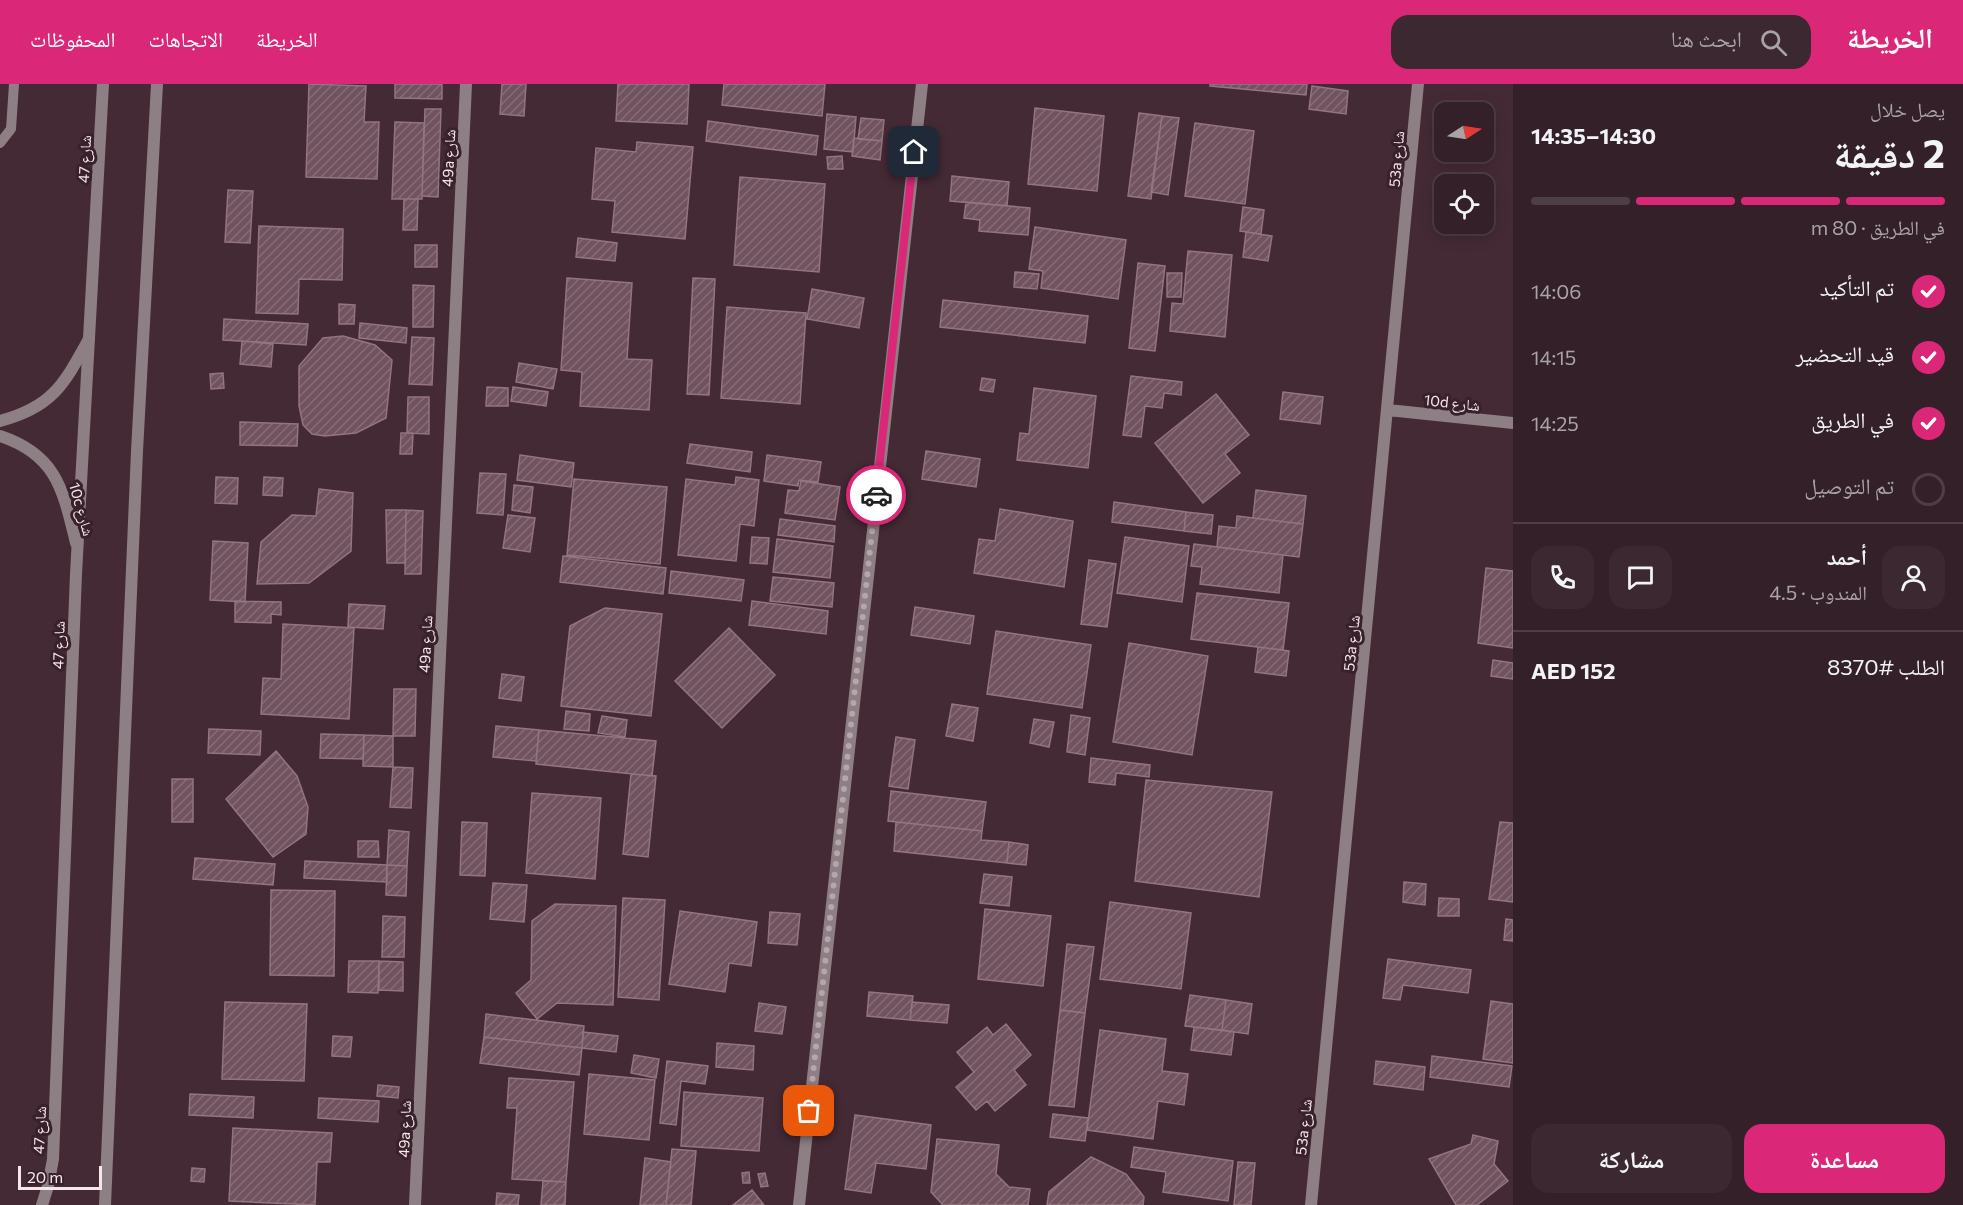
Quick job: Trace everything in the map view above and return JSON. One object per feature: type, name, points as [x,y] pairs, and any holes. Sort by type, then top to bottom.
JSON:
[{"type":"street","name":"شارع 47","points":[[42,1205],[53,1159],[77,549],[103,84]]},
{"type":"street","points":[[105,1205],[137,463],[157,84]]},
{"type":"street","name":"49a شارع","points":[[415,1205],[466,84]]},
{"type":"street","points":[[799,1205],[922,84]]},
{"type":"street","name":"53a شارع","points":[[1311,1205],[1389,410],[1418,84]]},
{"type":"street","points":[[0,421],[21,415],[41,405],[59,389],[89,339]]},
{"type":"street","name":"10d شارع","points":[[1389,410],[1513,423]]},
{"type":"street","name":"10c شارع","points":[[0,436],[27,447],[44,461],[57,479],[66,500],[77,549]]},
{"type":"lane","points":[[0,143],[10,129],[15,84]]},
{"type":"building","points":[[309,84],[366,86],[364,122],[379,122],[377,179],[306,177]]},
{"type":"building","points":[[395,84],[442,84],[442,99],[395,98]]},
{"type":"building","points":[[502,84],[526,84],[524,116],[500,114]]},
{"type":"building","points":[[618,84],[689,84],[687,124],[616,121]]},
{"type":"building","points":[[724,84],[825,84],[822,116],[722,105]]},
{"type":"building","points":[[1210,84],[1307,84],[1306,95],[1210,86]]},
{"type":"building","points":[[1312,86],[1348,91],[1346,114],[1309,109]]},
{"type":"building","points":[[1035,108],[1104,116],[1097,191],[1028,184]]},
{"type":"building","points":[[425,109],[441,109],[438,197],[422,196]]},
{"type":"building","points":[[1139,113],[1162,116],[1151,199],[1128,196]]},
{"type":"building","points":[[827,114],[856,117],[853,152],[824,149]]},
{"type":"building","points":[[1162,116],[1179,118],[1168,195],[1151,192]]},
{"type":"building","points":[[861,118],[884,120],[882,141],[858,139]]},
{"type":"building","points":[[708,121],[818,136],[816,155],[706,141]]},
{"type":"building","points":[[395,122],[424,123],[422,199],[392,199]]},
{"type":"building","points":[[1195,123],[1254,131],[1245,204],[1185,196]]},
{"type":"building","points":[[854,138],[882,141],[880,160],[852,156]]},
{"type":"building","points":[[637,142],[693,147],[685,239],[612,232],[615,201],[592,199],[596,148],[636,152]]},
{"type":"building","points":[[842,156],[843,169],[828,169],[827,157]]},
{"type":"building","points":[[952,176],[1009,182],[1007,206],[950,201]]},
{"type":"building","points":[[740,177],[825,184],[819,272],[734,265]]},
{"type":"building","points":[[228,190],[253,191],[250,243],[225,242]]},
{"type":"building","points":[[404,199],[418,199],[417,230],[403,230]]},
{"type":"building","points":[[966,202],[1030,208],[1028,235],[979,231],[980,220],[964,218]]},
{"type":"building","points":[[1243,207],[1264,210],[1261,234],[1240,231]]},
{"type":"building","points":[[259,226],[343,229],[342,280],[299,279],[298,314],[256,313]]},
{"type":"building","points":[[1035,227],[1126,240],[1118,299],[1041,288],[1043,271],[1029,269]]},
{"type":"building","points":[[1246,232],[1272,236],[1268,261],[1243,257]]},
{"type":"building","points":[[578,238],[617,243],[615,261],[576,257]]},
{"type":"building","points":[[415,245],[437,245],[437,267],[415,267]]},
{"type":"building","points":[[1188,251],[1232,255],[1225,337],[1170,331],[1172,303],[1183,304]]},
{"type":"building","points":[[1138,263],[1165,266],[1155,351],[1129,348]]},
{"type":"building","points":[[1015,272],[1039,274],[1037,289],[1014,287]]},
{"type":"building","points":[[1167,273],[1182,273],[1181,297],[1167,297]]},
{"type":"building","points":[[567,278],[632,283],[627,359],[652,360],[649,410],[580,406],[582,372],[561,370]]},
{"type":"building","points":[[693,278],[715,279],[709,395],[687,394]]},
{"type":"building","points":[[413,285],[434,286],[433,327],[413,327]]},
{"type":"building","points":[[812,289],[864,298],[859,328],[807,319]]},
{"type":"building","points":[[943,300],[1088,316],[1085,343],[940,327]]},
{"type":"building","points":[[339,304],[355,305],[354,324],[339,324]]},
{"type":"building","points":[[727,307],[806,313],[800,404],[721,398]]},
{"type":"building","points":[[224,319],[308,324],[306,345],[223,340]]},
{"type":"building","points":[[360,323],[407,328],[406,343],[359,338]]},
{"type":"building","points":[[343,336],[375,345],[392,360],[386,418],[356,433],[325,436],[312,434],[303,425],[299,406],[299,366],[323,338]]},
{"type":"building","points":[[412,337],[434,338],[432,385],[409,384]]},
{"type":"building","points":[[242,341],[273,344],[271,367],[240,364]]},
{"type":"building","points":[[519,363],[557,369],[553,389],[516,382]]},
{"type":"building","points":[[223,373],[224,388],[211,389],[210,374]]},
{"type":"building","points":[[1131,376],[1182,382],[1181,395],[1164,393],[1162,408],[1145,406],[1141,437],[1123,435]]},
{"type":"building","points":[[982,378],[995,380],[993,392],[980,390]]},
{"type":"building","points":[[487,387],[508,388],[508,406],[486,406]]},
{"type":"building","points":[[513,387],[548,392],[546,406],[511,401]]},
{"type":"building","points":[[1034,388],[1096,396],[1088,468],[1017,460],[1020,433],[1029,434]]},
{"type":"building","points":[[1283,392],[1323,397],[1320,424],[1280,419]]},
{"type":"building","points":[[1216,394],[1249,435],[1225,454],[1240,473],[1203,503],[1155,443]]},
{"type":"building","points":[[408,397],[429,397],[429,434],[407,433]]},
{"type":"building","points":[[240,422],[298,424],[297,446],[240,445]]},
{"type":"building","points":[[401,433],[413,433],[412,454],[400,454]]},
{"type":"building","points":[[690,444],[752,452],[750,472],[687,463]]},
{"type":"building","points":[[926,451],[980,459],[976,487],[922,479]]},
{"type":"building","points":[[520,455],[574,463],[571,487],[517,480]]},
{"type":"building","points":[[767,455],[821,462],[818,482],[799,480],[798,486],[764,481]]},
{"type":"building","points":[[480,473],[506,474],[503,515],[477,513]]},
{"type":"building","points":[[216,477],[238,478],[237,504],[215,503]]},
{"type":"building","points":[[264,477],[283,478],[282,496],[263,495]]},
{"type":"building","points":[[736,477],[759,480],[754,526],[740,524],[736,561],[678,555],[686,479],[735,485]]},
{"type":"building","points":[[574,479],[667,487],[660,564],[567,555]]},
{"type":"building","points":[[801,481],[840,487],[835,520],[785,513],[788,490],[799,491]]},
{"type":"building","points":[[514,485],[533,487],[530,513],[512,510]]},
{"type":"building","points":[[319,489],[353,493],[351,551],[309,583],[257,584],[261,542],[292,515],[316,516]]},
{"type":"building","points":[[1256,490],[1306,496],[1303,524],[1253,518]]},
{"type":"building","points":[[1114,502],[1186,512],[1184,531],[1112,522]]},
{"type":"building","points":[[1000,509],[1073,521],[1064,587],[974,573],[979,539],[995,541]]},
{"type":"building","points":[[386,510],[406,510],[405,563],[387,563]]},
{"type":"building","points":[[406,510],[423,511],[421,574],[405,574]]},
{"type":"building","points":[[1186,512],[1213,515],[1211,534],[1184,531]]},
{"type":"building","points":[[508,515],[535,518],[530,552],[503,548]]},
{"type":"building","points":[[1237,516],[1303,524],[1299,557],[1217,547],[1219,526],[1236,528]]},
{"type":"building","points":[[780,519],[835,526],[834,542],[778,535]]},
{"type":"building","points":[[752,537],[769,538],[767,564],[750,563]]},
{"type":"building","points":[[1125,537],[1189,546],[1182,602],[1117,593]]},
{"type":"building","points":[[777,539],[833,546],[830,578],[773,572]]},
{"type":"building","points":[[213,541],[248,543],[245,602],[210,600]]},
{"type":"building","points":[[1194,544],[1283,555],[1279,593],[1200,584],[1202,567],[1191,566]]},
{"type":"building","points":[[563,556],[666,568],[663,594],[560,582]]},
{"type":"building","points":[[1089,560],[1116,564],[1107,627],[1081,624]]},
{"type":"building","points":[[1486,568],[1513,571],[1513,648],[1478,643]]},
{"type":"building","points":[[671,571],[744,580],[741,601],[669,593]]},
{"type":"building","points":[[773,577],[834,583],[832,607],[770,601]]},
{"type":"building","points":[[1197,593],[1289,603],[1283,650],[1191,639]]},
{"type":"building","points":[[235,601],[281,602],[281,615],[271,614],[271,623],[235,622]]},
{"type":"building","points":[[752,601],[828,611],[826,634],[749,625]]},
{"type":"building","points":[[349,604],[385,606],[383,629],[348,627]]},
{"type":"building","points":[[915,607],[974,616],[970,644],[911,635]]},
{"type":"building","points":[[605,608],[662,614],[651,716],[561,706],[570,626]]},
{"type":"building","points":[[283,624],[354,628],[349,719],[261,714],[263,678],[281,679]]},
{"type":"building","points":[[729,628],[775,675],[722,728],[675,681]]},
{"type":"building","points":[[996,631],[1091,645],[1082,708],[987,694]]},
{"type":"building","points":[[1129,643],[1208,656],[1192,755],[1113,742]]},
{"type":"building","points":[[1258,647],[1289,651],[1286,676],[1255,672]]},
{"type":"building","points":[[1493,660],[1513,663],[1513,679],[1491,676]]},
{"type":"building","points":[[502,674],[524,677],[521,701],[499,698]]},
{"type":"building","points":[[394,689],[416,689],[415,736],[393,736]]},
{"type":"building","points":[[952,704],[978,708],[973,741],[946,736]]},
{"type":"building","points":[[566,711],[590,714],[589,731],[564,729]]},
{"type":"building","points":[[1071,715],[1090,718],[1085,755],[1067,752]]},
{"type":"building","points":[[602,716],[627,720],[625,737],[598,733]]},
{"type":"building","points":[[1034,719],[1054,722],[1049,747],[1030,743]]},
{"type":"building","points":[[496,726],[539,730],[536,761],[493,757]]},
{"type":"building","points":[[209,729],[261,731],[260,755],[208,753]]},
{"type":"building","points":[[539,730],[656,741],[652,776],[536,764]]},
{"type":"building","points":[[321,734],[364,735],[363,759],[320,758]]},
{"type":"building","points":[[364,735],[393,736],[393,767],[363,766]]},
{"type":"building","points":[[896,737],[915,740],[908,789],[889,786]]},
{"type":"building","points":[[276,751],[297,776],[308,807],[306,834],[273,857],[226,799]]},
{"type":"building","points":[[1091,758],[1150,765],[1149,777],[1116,773],[1115,785],[1089,782]]},
{"type":"building","points":[[393,767],[413,768],[411,808],[390,807]]},
{"type":"building","points":[[631,774],[656,776],[648,857],[623,854]]},
{"type":"building","points":[[172,779],[193,779],[193,822],[172,822]]},
{"type":"building","points":[[1146,780],[1272,792],[1259,897],[1135,881]]},
{"type":"building","points":[[891,791],[986,802],[982,831],[888,821]]},
{"type":"building","points":[[532,793],[601,798],[595,879],[526,873]]},
{"type":"building","points":[[462,822],[487,823],[485,876],[460,875]]},
{"type":"building","points":[[896,822],[982,831],[981,840],[1009,842],[1007,863],[894,851]]},
{"type":"building","points":[[1500,822],[1513,823],[1513,902],[1489,899]]},
{"type":"building","points":[[389,830],[409,832],[407,866],[387,865]]},
{"type":"building","points":[[358,841],[378,841],[379,857],[358,857]]},
{"type":"building","points":[[1009,842],[1028,845],[1026,865],[1007,863]]},
{"type":"building","points":[[195,858],[275,864],[273,885],[193,879]]},
{"type":"building","points":[[305,861],[387,865],[387,882],[304,878]]},
{"type":"building","points":[[387,865],[407,866],[406,896],[386,895]]},
{"type":"building","points":[[984,874],[1012,877],[1009,906],[980,903]]},
{"type":"building","points":[[1404,882],[1426,884],[1425,905],[1403,902]]},
{"type":"building","points":[[493,883],[527,885],[524,922],[490,919]]},
{"type":"building","points":[[271,890],[335,891],[334,976],[270,975]]},
{"type":"building","points":[[623,898],[665,900],[659,1000],[618,997]]},
{"type":"building","points":[[1439,898],[1459,899],[1459,916],[1438,916]]},
{"type":"building","points":[[1110,902],[1191,913],[1181,989],[1100,979]]},
{"type":"building","points":[[555,904],[616,906],[613,1005],[557,1003],[537,1019],[516,993],[531,980],[532,921]]},
{"type":"building","points":[[985,909],[1051,916],[1043,986],[978,979]]},
{"type":"building","points":[[680,911],[757,922],[751,966],[729,963],[725,992],[669,984]]},
{"type":"building","points":[[770,912],[800,914],[797,945],[768,943]]},
{"type":"building","points":[[383,916],[405,917],[404,957],[382,957]]},
{"type":"building","points":[[1506,919],[1513,920],[1513,941],[1504,940]]},
{"type":"building","points":[[1067,944],[1094,947],[1085,1013],[1060,1010]]},
{"type":"building","points":[[1388,959],[1471,970],[1468,993],[1403,985],[1400,1000],[1383,998]]},
{"type":"building","points":[[349,961],[379,961],[378,993],[348,992]]},
{"type":"building","points":[[379,961],[403,962],[403,991],[379,990]]},
{"type":"building","points":[[869,992],[913,996],[910,1020],[867,1016]]},
{"type":"building","points":[[1190,995],[1226,1000],[1222,1030],[1185,1026]]},
{"type":"building","points":[[1226,1000],[1252,1004],[1248,1034],[1222,1030]]},
{"type":"building","points":[[1491,1001],[1513,1004],[1513,1063],[1483,1059]]},
{"type":"building","points":[[225,1002],[307,1004],[304,1081],[222,1079]]},
{"type":"building","points":[[912,1002],[949,1005],[947,1023],[910,1020]]},
{"type":"building","points":[[759,1003],[786,1007],[782,1034],[755,1031]]},
{"type":"building","points":[[1060,1010],[1085,1013],[1074,1107],[1049,1105]]},
{"type":"building","points":[[486,1014],[584,1026],[582,1048],[484,1037]]},
{"type":"building","points":[[1006,1024],[1031,1055],[1014,1070],[1026,1085],[995,1111],[987,1101],[976,1110],[956,1087],[974,1072],[957,1052],[987,1027],[993,1035]]},
{"type":"building","points":[[1194,1027],[1234,1032],[1231,1055],[1191,1050]]},
{"type":"building","points":[[1100,1030],[1166,1039],[1162,1071],[1188,1074],[1184,1105],[1158,1101],[1153,1139],[1087,1130]]},
{"type":"building","points":[[583,1032],[618,1036],[616,1052],[582,1048]]},
{"type":"building","points":[[333,1036],[352,1037],[350,1057],[332,1056]]},
{"type":"building","points":[[484,1037],[582,1048],[579,1075],[480,1063]]},
{"type":"building","points":[[717,1043],[754,1046],[753,1070],[716,1067]]},
{"type":"building","points":[[634,1055],[659,1059],[656,1078],[631,1073]]},
{"type":"building","points":[[1432,1056],[1512,1066],[1509,1087],[1430,1077]]},
{"type":"building","points":[[667,1061],[708,1066],[705,1084],[681,1081],[676,1125],[660,1123]]},
{"type":"building","points":[[1376,1061],[1425,1067],[1423,1090],[1374,1084]]},
{"type":"building","points":[[589,1074],[655,1080],[649,1140],[584,1134]]},
{"type":"building","points":[[509,1078],[574,1082],[566,1182],[512,1179],[517,1108],[507,1108]]},
{"type":"building","points":[[378,1085],[399,1087],[398,1098],[377,1096]]},
{"type":"building","points":[[684,1092],[763,1098],[759,1151],[681,1146]]},
{"type":"building","points":[[190,1094],[254,1097],[253,1118],[189,1115]]},
{"type":"building","points":[[319,1098],[379,1101],[378,1122],[318,1118]]},
{"type":"building","points":[[1053,1114],[1088,1118],[1085,1141],[1050,1137]]},
{"type":"building","points":[[855,1115],[931,1125],[926,1169],[876,1163],[871,1193],[845,1189]]},
{"type":"building","points":[[233,1128],[332,1133],[330,1162],[317,1162],[315,1205],[229,1201]]},
{"type":"building","points":[[1473,1135],[1498,1141],[1494,1164],[1508,1181],[1477,1205],[1456,1205],[1429,1159],[1471,1144]]},
{"type":"building","points":[[937,1139],[999,1145],[996,1174],[1009,1187],[1030,1189],[1028,1205],[943,1205],[931,1192]]},
{"type":"building","points":[[1134,1147],[1233,1161],[1228,1201],[1163,1192],[1166,1172],[1131,1167]]},
{"type":"building","points":[[672,1149],[696,1151],[691,1205],[666,1205]]},
{"type":"building","points":[[1091,1157],[1126,1174],[1144,1197],[1143,1205],[1047,1205],[1049,1192]]},
{"type":"building","points":[[645,1158],[671,1162],[666,1205],[640,1205]]},
{"type":"building","points":[[1238,1162],[1255,1163],[1251,1205],[1234,1205]]},
{"type":"building","points":[[192,1168],[205,1169],[204,1182],[191,1181]]},
{"type":"building","points":[[749,1172],[750,1183],[743,1183],[742,1173]]},
{"type":"building","points":[[765,1173],[768,1186],[761,1187],[758,1174]]},
{"type":"building","points":[[543,1181],[566,1182],[565,1205],[541,1205]]},
{"type":"building","points":[[752,1190],[764,1205],[733,1205]]},
{"type":"building","points":[[497,1193],[519,1195],[518,1205],[496,1205]]},
{"type":"way so far","points":[[809,1111],[876,495]]},
{"type":"route","points":[[876,495],[914,152]]}]
